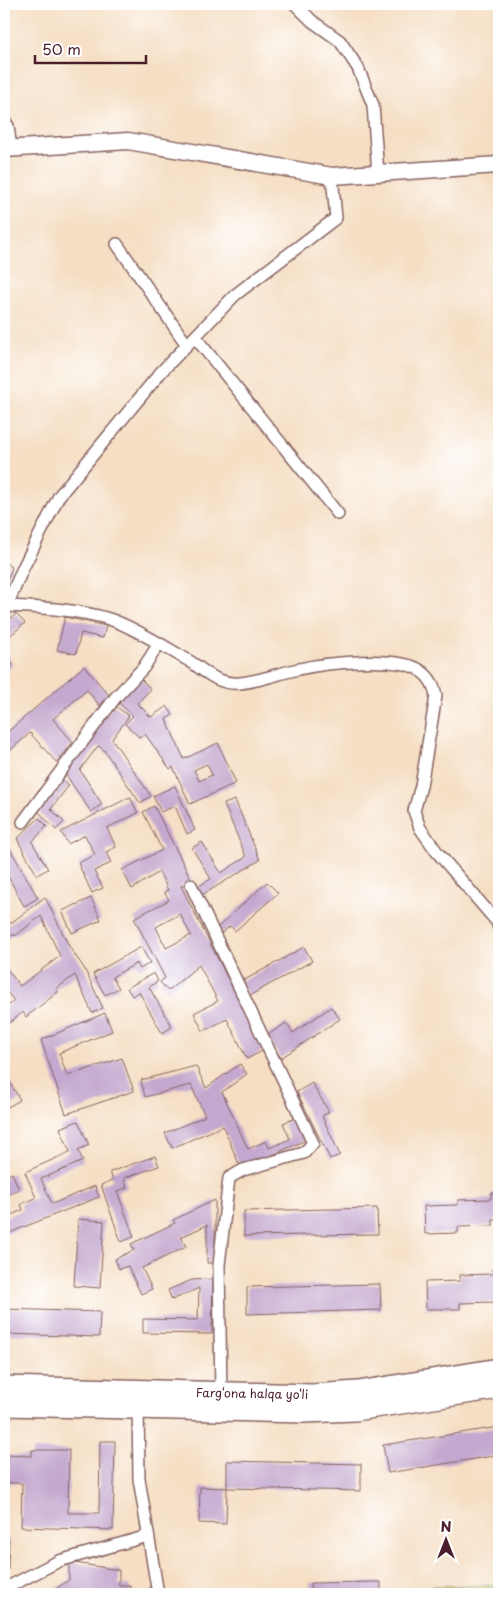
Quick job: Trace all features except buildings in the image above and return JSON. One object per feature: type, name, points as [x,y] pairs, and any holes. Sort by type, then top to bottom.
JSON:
[{"type":"highway","name":"Farg‘ona halqa yo‘li","points":[[4,1405],[138,1400],[221,1393],[313,1395],[358,1392],[499,1369]]},
{"type":"highway","name":"Farg‘ona halqa yo‘li","points":[[4,1387],[138,1400],[304,1412],[355,1410],[499,1388]]},
{"type":"street","points":[[295,4],[312,21],[340,41],[358,68],[372,105],[378,174]]},
{"type":"street","points":[[4,120],[8,126],[8,149],[128,141],[332,176],[499,165]]},
{"type":"street","points":[[332,176],[336,218],[235,295],[161,372],[59,496],[23,568],[6,610],[64,609],[110,619],[188,660],[205,674],[223,683],[240,683],[300,669],[371,662],[396,662],[421,670],[433,683],[436,696],[421,786],[414,811],[420,828],[437,852],[497,922],[499,928]]},
{"type":"street","points":[[117,244],[191,341],[338,514]]},
{"type":"street","points":[[23,822],[115,698],[144,667],[158,645]]},
{"type":"street","points":[[191,886],[313,1143],[304,1152],[243,1170],[229,1178],[219,1265],[221,1393]]},
{"type":"street","points":[[138,1400],[139,1480],[158,1594]]},
{"type":"street","points":[[4,1589],[59,1561],[148,1536]]},
{"type":"green space","points":[[499,1585],[499,1594],[433,1594],[432,1586]]}]
